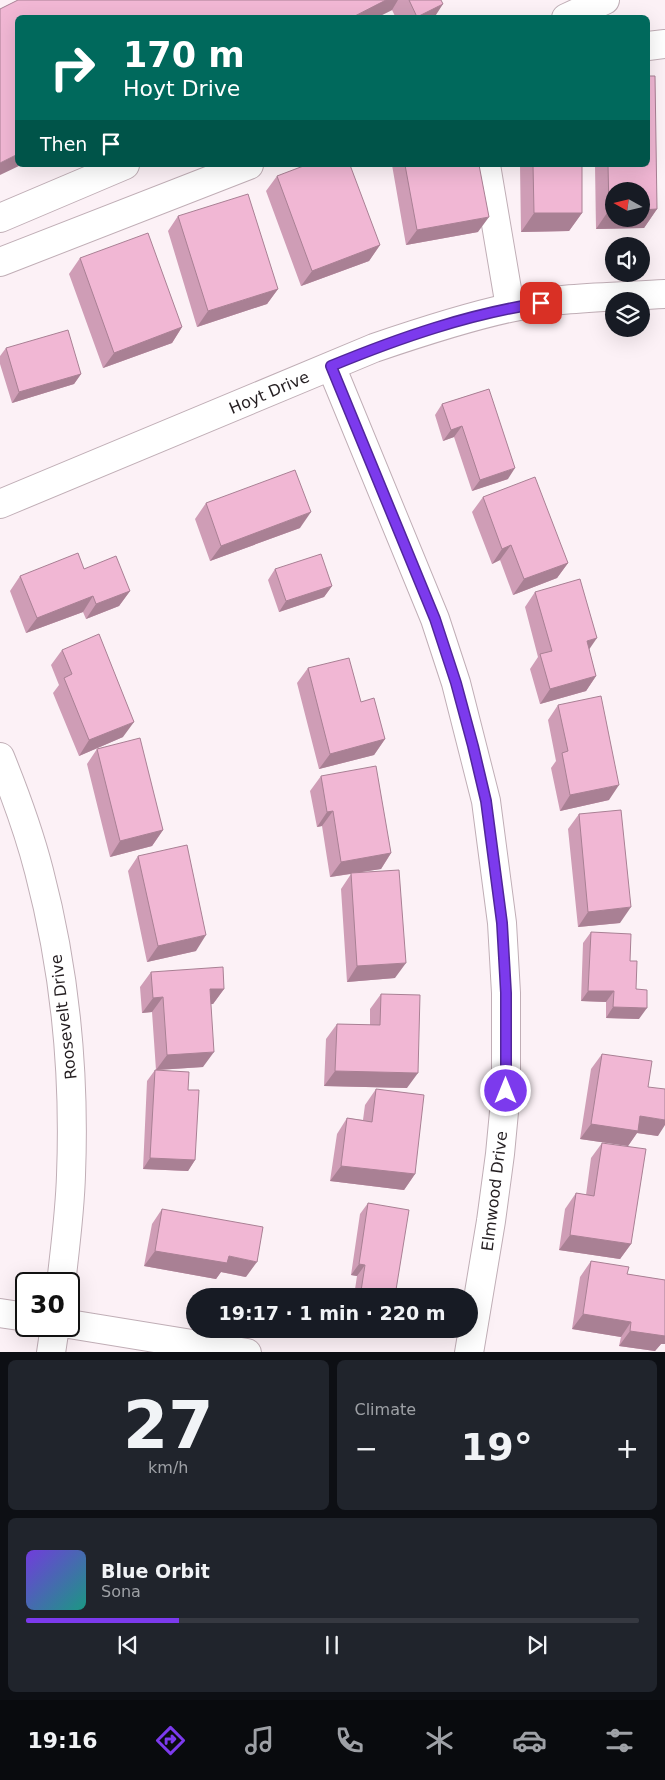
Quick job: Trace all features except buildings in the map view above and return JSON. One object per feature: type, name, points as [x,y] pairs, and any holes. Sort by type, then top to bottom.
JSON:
[{"type":"street","points":[[573,15],[606,0]]},
{"type":"street","points":[[650,46],[665,44]]},
{"type":"street","points":[[0,218],[120,167]]},
{"type":"street","points":[[0,262],[244,167]]},
{"type":"street","points":[[486,167],[510,308]]},
{"type":"street","name":"Hoyt Drive","points":[[0,504],[374,348],[434,327],[510,308],[588,298],[665,294]]},
{"type":"street","name":"Elmwood Drive","points":[[331,366],[435,619],[456,683],[486,801],[502,923],[506,993],[506,1091],[492,1221],[469,1352]]},
{"type":"street","name":"Roosevelt Drive","points":[[0,757],[16,798],[39,870],[50,918],[65,1008],[71,1080],[71,1175],[62,1272]]},
{"type":"street","points":[[0,1313],[15,1315]]},
{"type":"street","points":[[80,1326],[247,1352]]},
{"type":"street","points":[[51,1352],[53,1337]]},
{"type":"route","points":[[506,1091],[506,993],[502,923],[486,801],[473,746],[456,683],[435,619],[331,366],[374,348],[434,327],[510,308],[541,303]]}]
